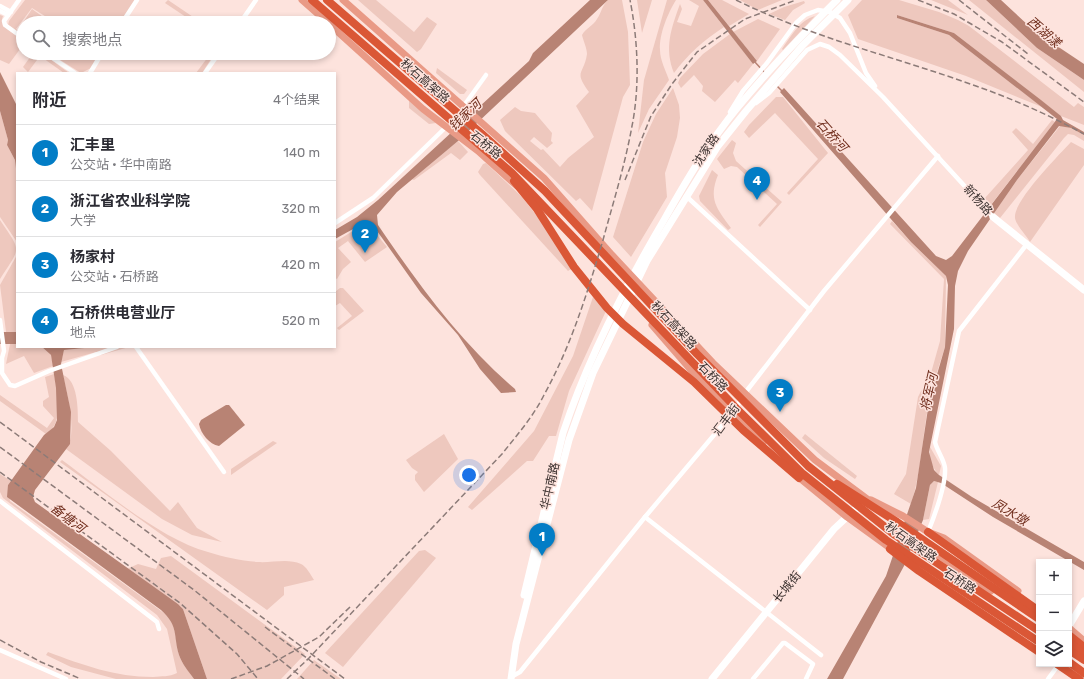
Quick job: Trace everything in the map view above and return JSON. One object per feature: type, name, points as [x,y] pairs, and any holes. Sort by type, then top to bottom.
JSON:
[{"type":"highway","name":"秋石高架路","points":[[312,0],[331,16]]},
{"type":"highway","name":"秋石高架路","points":[[327,0],[534,181],[697,354],[808,466],[895,535],[1036,628]]},
{"type":"highway","name":"秋石高架路","points":[[336,21],[479,144],[540,200],[732,404],[803,474],[886,540],[1036,640]]},
{"type":"highway","points":[[479,144],[529,199],[574,267],[607,308],[623,324],[694,382],[743,430],[799,478]]},
{"type":"highway","points":[[808,466],[897,522],[1036,616]]},
{"type":"highway","points":[[927,532],[1036,616]]},
{"type":"highway","points":[[892,550],[1036,650]]},
{"type":"highway","points":[[1072,637],[1084,647]]},
{"type":"highway","points":[[1072,645],[1084,655]]},
{"type":"highway","points":[[1072,652],[1084,660]]},
{"type":"highway","points":[[1072,664],[1084,673]]},
{"type":"highway","points":[[1062,667],[1079,679]]},
{"type":"main road","name":"石桥路","points":[[302,0],[319,16]]},
{"type":"main road","name":"石桥路","points":[[343,0],[464,109],[544,178],[612,255],[712,363],[815,460],[867,498],[897,525],[917,540],[1036,616]]},
{"type":"main road","name":"沈家路","points":[[608,323],[644,260],[680,191],[720,130],[764,72],[837,0]]},
{"type":"main road","name":"沈家路","points":[[644,260],[687,197],[710,159],[746,111],[774,82],[803,45],[848,0]]},
{"type":"main road","name":"石桥路","points":[[336,31],[407,95],[478,151],[550,217],[663,337],[697,377],[799,478],[847,517],[892,550]]},
{"type":"main road","name":"新杨路","points":[[993,217],[1084,290]]},
{"type":"main road","name":"华中南路","points":[[510,678],[518,638],[569,440],[593,372],[615,328],[644,260]]},
{"type":"main road","name":"华中南路","points":[[510,678],[513,637],[563,433],[587,368],[608,323]]},
{"type":"main road","points":[[867,498],[903,516],[927,532],[944,538],[1036,604]]},
{"type":"main road","name":"长城街","points":[[712,679],[834,529],[867,498]]},
{"type":"main road","name":"石桥路","points":[[910,563],[1036,645]]},
{"type":"main road","points":[[1072,622],[1084,600]]},
{"type":"main road","points":[[1072,630],[1084,641]]},
{"type":"main road","points":[[1068,667],[1084,678]]},
{"type":"street","points":[[16,33],[5,25],[4,21],[19,0]]},
{"type":"street","points":[[126,16],[136,0]]},
{"type":"street","points":[[245,16],[256,0]]},
{"type":"street","points":[[1,7],[10,14]]},
{"type":"street","points":[[764,72],[796,23],[805,15],[818,10],[830,12],[840,18],[850,33],[866,73],[883,97]]},
{"type":"street","points":[[774,82],[807,50],[820,44],[835,50],[883,97]]},
{"type":"street","points":[[56,60],[74,72]]},
{"type":"street","points":[[91,72],[98,60]]},
{"type":"street","points":[[206,72],[214,60]]},
{"type":"street","points":[[464,109],[486,75]]},
{"type":"street","name":"新杨路","points":[[883,97],[993,217]]},
{"type":"street","points":[[336,222],[373,198],[448,128]]},
{"type":"street","name":"汇丰街","points":[[510,678],[520,672],[645,518],[733,413],[745,393],[810,310],[938,156]]},
{"type":"street","points":[[680,191],[810,310]]},
{"type":"street","points":[[927,532],[945,474],[943,459],[937,451],[935,442],[959,331],[1027,244]]},
{"type":"street","points":[[0,320],[4,351],[2,358],[2,373],[10,385],[15,386],[66,364],[114,348]]},
{"type":"street","points":[[137,348],[224,472]]},
{"type":"street","points":[[0,501],[157,622],[159,629]]},
{"type":"street","points":[[645,518],[821,655]]},
{"type":"street","points":[[753,679],[783,643],[786,643],[813,664],[806,679]]},
{"type":"street","points":[[0,650],[66,679]]},
{"type":"street","points":[[1048,679],[1056,667]]},
{"type":"shaded area","points":[[25,0],[138,0],[127,16],[45,16],[32,8],[26,16],[16,16],[16,31],[8,25],[9,21]]},
{"type":"shaded area","points":[[168,0],[192,16],[184,16],[165,3]]},
{"type":"shaded area","points":[[358,0],[376,0],[414,32],[427,17],[437,24],[421,49],[417,52]]},
{"type":"shaded area","points":[[590,0],[608,0],[458,141],[397,192],[377,215],[378,225],[441,312],[476,352],[515,389],[516,392],[501,393],[480,369],[458,335],[421,293],[375,228],[364,223],[336,238],[336,229],[357,217],[378,200],[529,61],[533,53]]},
{"type":"shaded area","points":[[608,0],[622,0],[628,32],[630,85],[623,97],[592,211],[580,198],[576,201],[505,131],[500,120],[515,107],[521,111],[535,113],[552,133],[551,141],[553,143],[547,148],[534,137],[530,141],[541,150],[543,149],[560,167],[568,158],[594,137],[576,106],[589,92],[584,85],[581,76],[587,54],[582,35],[599,16]]},
{"type":"shaded area","points":[[637,0],[652,0],[642,33]]},
{"type":"shaded area","points":[[667,0],[676,0],[665,24],[660,44],[661,58],[669,80],[649,109],[638,133],[644,80]]},
{"type":"shaded area","points":[[689,0],[703,0],[724,27],[697,48],[674,73],[669,55],[669,47],[674,22],[680,4],[682,9],[677,22],[691,26],[699,6]]},
{"type":"shaded area","points":[[703,0],[708,0],[757,61],[753,64]]},
{"type":"shaded area","points":[[708,0],[722,0],[749,14],[729,26]]},
{"type":"shaded area","points":[[740,0],[782,0],[758,10]]},
{"type":"shaded area","points":[[862,0],[899,0],[939,12],[969,26],[1074,107],[1078,103],[1084,107],[1084,125],[1061,116],[954,33],[897,15],[897,18],[949,35],[1042,107],[966,76],[858,39],[848,15]]},
{"type":"shaded area","points":[[931,0],[948,0],[968,15]]},
{"type":"shaded area","points":[[969,0],[986,0],[1037,48],[1084,80],[1084,92]]},
{"type":"shaded area","points":[[986,0],[1001,0],[1042,38],[1084,64],[1084,80],[1037,48]]},
{"type":"shaded area","points":[[804,1],[805,3],[793,10],[785,20],[769,14],[784,7]]},
{"type":"shaded area","points":[[32,9],[42,16],[27,16]]},
{"type":"shaded area","points":[[0,15],[3,16],[3,26],[16,35],[16,54],[9,64],[0,60]]},
{"type":"shaded area","points":[[897,15],[954,33],[1041,100],[1061,116],[1063,120],[1084,132],[1084,135],[1071,128],[1059,126],[1017,180],[968,251],[958,271],[955,286],[954,329],[929,452],[934,470],[939,475],[972,497],[1084,562],[1084,570],[1072,563],[1072,559],[1065,559],[993,517],[941,483],[934,481],[930,485],[923,520],[904,566],[843,679],[827,679],[886,576],[916,488],[929,402],[945,347],[948,285],[946,276],[911,242],[780,92],[784,88],[936,256],[946,260],[952,256],[1057,119],[949,35],[897,18]]},
{"type":"shaded area","points":[[815,16],[783,50],[782,49],[796,29],[805,21]]},
{"type":"shaded area","points":[[758,19],[780,29],[757,61],[733,32]]},
{"type":"shaded area","points":[[730,34],[753,64],[738,83],[735,80],[715,102],[702,91],[703,86],[694,75],[681,88],[678,83],[680,78],[703,54]]},
{"type":"shaded area","points":[[28,60],[37,60],[28,72],[23,67]]},
{"type":"shaded area","points":[[46,60],[51,60],[68,72],[63,72]]},
{"type":"shaded area","points":[[60,60],[97,60],[91,68],[79,72]]},
{"type":"shaded area","points":[[206,60],[210,60],[203,72],[197,72]]},
{"type":"shaded area","points":[[437,68],[467,90],[464,94],[460,94],[436,73]]},
{"type":"shaded area","points":[[0,72],[16,104],[16,168],[15,160],[7,145],[8,140],[0,111]]},
{"type":"shaded area","points":[[673,88],[679,105],[680,118],[677,137],[665,173],[667,197],[631,257],[613,237],[643,142],[656,114]]},
{"type":"shaded area","points":[[776,97],[783,97],[828,153],[789,195],[787,193],[818,159],[775,113],[749,138],[744,132]]},
{"type":"shaded area","points":[[409,100],[436,123],[429,124],[409,108]]},
{"type":"shaded area","points":[[0,111],[8,140],[7,145],[15,160],[16,241],[0,217]]},
{"type":"shaded area","points":[[1052,120],[1055,122],[990,206],[985,198],[1028,150],[1012,132],[1016,128],[1033,144]]},
{"type":"shaded area","points":[[1060,126],[1071,128],[1084,135],[1084,141],[1074,135],[1068,134],[1000,218],[994,213],[1017,180]]},
{"type":"shaded area","points":[[732,140],[736,143],[733,153],[736,161],[782,202],[760,227],[758,225],[777,204],[737,167],[731,166],[724,169],[717,159]]},
{"type":"shaded area","points":[[458,141],[468,152],[460,160],[451,153],[414,180],[411,179]]},
{"type":"shaded area","points":[[1071,142],[1084,149],[1084,165],[1030,242],[1016,221],[1016,210],[1038,178]]},
{"type":"shaded area","points":[[486,163],[522,197],[559,244],[574,267],[568,271],[480,175],[478,172],[483,164]]},
{"type":"shaded area","points":[[712,170],[718,175],[715,183],[714,197],[718,209],[731,228],[728,230],[700,201],[699,196]]},
{"type":"shaded area","points":[[0,220],[12,238],[16,250],[15,255],[0,279]]},
{"type":"shaded area","points":[[892,221],[946,276],[945,347],[936,375],[931,373],[940,341],[944,279],[890,224]]},
{"type":"shaded area","points":[[361,226],[372,229],[387,247],[365,262],[348,241],[338,248],[351,262],[343,269],[337,279],[336,241]]},
{"type":"shaded area","points":[[16,257],[16,332],[6,332],[0,285]]},
{"type":"shaded area","points":[[340,288],[343,288],[364,311],[339,330],[337,328],[352,316],[340,303],[336,305],[336,291]]},
{"type":"shaded area","points":[[593,297],[606,311],[569,391],[556,436],[549,436],[533,461],[527,461],[472,510],[468,507],[534,431],[573,356]]},
{"type":"shaded area","points":[[0,332],[16,332],[16,344],[0,344]]},
{"type":"shaded area","points":[[10,344],[16,344],[16,348],[43,348],[51,355],[53,366],[34,373],[24,356],[6,364]]},
{"type":"shaded area","points":[[43,348],[85,348],[64,350],[61,364],[71,412],[70,444],[35,490],[33,497],[35,502],[183,609],[207,679],[194,679],[182,662],[177,648],[171,621],[161,610],[7,497],[8,485],[44,435],[54,427],[57,420],[56,388],[51,355]]},
{"type":"shaded area","points":[[85,348],[126,348],[101,355],[96,352],[61,362],[64,350]]},
{"type":"shaded area","points":[[54,374],[58,398],[58,415],[56,423],[46,434],[0,401],[0,395],[47,428],[54,418],[43,406],[43,401],[49,397],[45,377]]},
{"type":"shaded area","points":[[63,375],[72,383],[74,389],[77,403],[78,422],[111,451],[170,511],[178,502],[197,528],[222,542],[192,535],[162,519],[66,449],[71,434],[71,424],[69,403]]},
{"type":"shaded area","points":[[926,388],[932,389],[926,418],[918,476],[911,504],[894,494],[906,474],[918,397],[921,391]]},
{"type":"shaded area","points":[[226,405],[229,405],[245,425],[219,446],[215,445],[206,438],[199,424],[201,420]]},
{"type":"shaded area","points":[[444,434],[458,459],[424,492],[415,480],[415,475],[418,472],[412,468],[406,460]]},
{"type":"shaded area","points":[[805,434],[857,476],[855,479],[824,458],[802,438]]},
{"type":"shaded area","points":[[273,441],[277,443],[231,475],[231,469]]},
{"type":"shaded area","points":[[930,447],[941,466],[939,475],[931,462]]},
{"type":"shaded area","points":[[62,460],[132,512],[190,546],[220,556],[246,561],[296,562],[305,567],[314,580],[284,587],[284,595],[267,610],[60,462]]},
{"type":"shaded area","points":[[0,474],[11,481],[8,485],[10,501],[168,616],[173,625],[180,658],[194,679],[116,679],[71,667],[46,655],[48,652],[87,666],[125,675],[153,677],[168,676],[177,673],[167,629],[157,615],[3,498],[0,492]]},
{"type":"shaded area","points":[[934,481],[938,482],[929,519],[923,520],[930,485]]},
{"type":"shaded area","points":[[425,550],[436,558],[343,667],[325,653],[419,551]]},
{"type":"shaded area","points":[[171,556],[305,654],[281,679],[207,679],[183,609],[127,569],[138,564],[156,569],[161,558]]},
{"type":"shaded area","points":[[314,660],[341,679],[297,679]]},
{"type":"waterway","name":"石桥河","points":[[754,61],[765,73]]},
{"type":"waterway","name":"石桥河","points":[[777,86],[783,92]]},
{"type":"railway","points":[[287,679],[309,658],[502,454],[535,411],[554,376],[578,319],[591,280],[615,198],[629,141],[635,111],[637,79],[635,31],[630,0]]},
{"type":"railway","points":[[736,0],[825,36],[990,91],[1058,120],[1084,134]]},
{"type":"railway","points":[[625,180],[651,116],[672,84],[697,52],[745,19],[796,0]]},
{"type":"railway","points":[[918,0],[954,14],[1002,42],[1084,102]]},
{"type":"railway","points":[[959,0],[1028,54]]},
{"type":"railway","points":[[0,422],[345,679]]},
{"type":"railway","points":[[0,447],[194,590],[304,679]]},
{"type":"railway","points":[[0,472],[180,603],[237,654],[258,679]]},
{"type":"railway","points":[[231,679],[267,666],[319,637],[351,606]]},
{"type":"railway","points":[[265,627],[335,679]]},
{"type":"railway","points":[[0,640],[41,662],[81,679]]},
{"type":"place","name":"石桥供电营业厅","points":[[757,200]]},
{"type":"place","name":"浙江省农业科学院","points":[[365,253]]},
{"type":"place","name":"杨家村","points":[[780,412]]},
{"type":"place","name":"汇丰里","points":[[542,556]]},
{"type":"water label","name":"西湖漾","points":[[1044,32]]},
{"type":"water label","name":"钱家河","points":[[465,115]]},
{"type":"water label","name":"将军河","points":[[929,392]]},
{"type":"water label","name":"凤水墩","points":[[1010,512]]},
{"type":"water label","name":"备塘河","points":[[68,518]]}]
